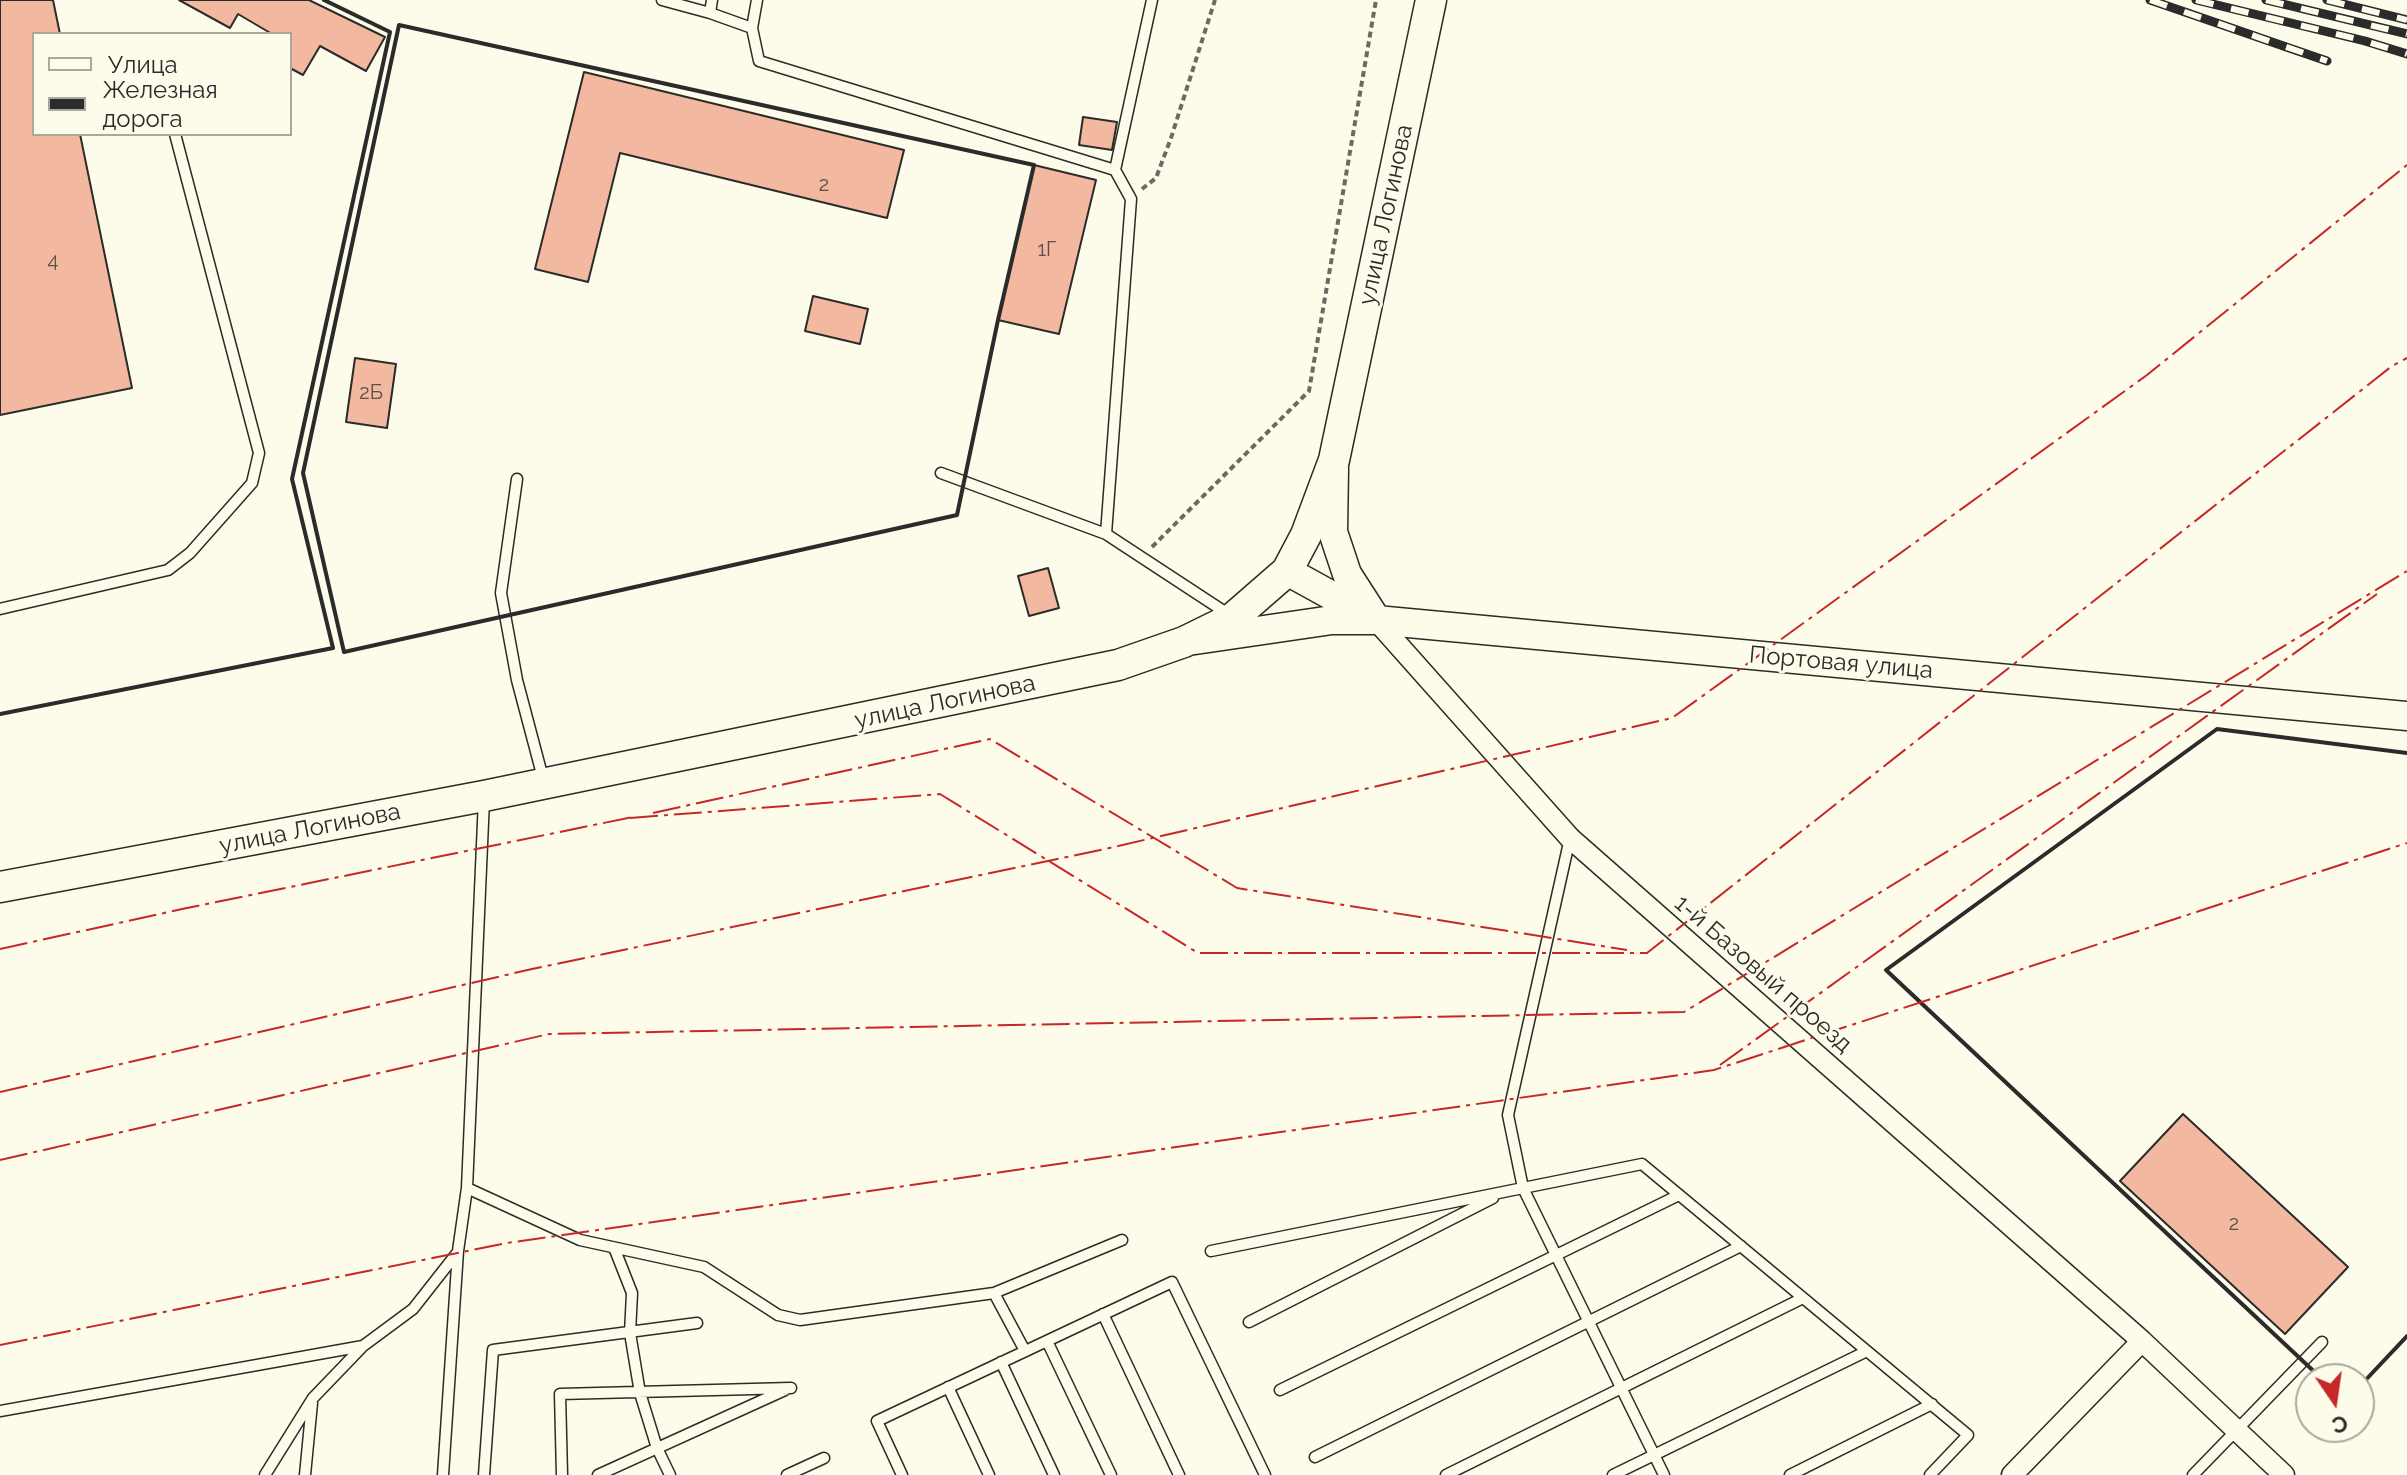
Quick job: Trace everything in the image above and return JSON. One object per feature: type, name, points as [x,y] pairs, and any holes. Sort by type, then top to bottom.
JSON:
[{"type":"main road","name":"улица Логинова","points":[[0,887],[545,784],[1104,668],[1184,642],[1233,618],[1287,571],[1306,535],[1334,460],[1431,0]]},
{"type":"street","points":[[1334,460],[1333,532],[1347,574],[1376,620]]},
{"type":"street","name":"Портовая улица","points":[[1287,571],[1376,620],[2407,716]]},
{"type":"street","points":[[1184,642],[1332,620],[1376,620]]},
{"type":"street","name":"1-й Базовый проезд","points":[[1376,620],[1570,838],[2142,1341],[2284,1475]]},
{"type":"street","points":[[2012,1475],[2142,1341]]},
{"type":"lane","points":[[662,0],[752,28]]},
{"type":"lane","points":[[710,13],[712,0]]},
{"type":"lane","points":[[757,0],[752,28],[759,61],[1115,170]]},
{"type":"lane","points":[[1106,534],[1131,199],[1115,170],[1152,0]]},
{"type":"lane","points":[[0,609],[168,570],[190,553],[252,483],[259,453],[176,136]]},
{"type":"lane","points":[[941,473],[1106,534],[1233,618]]},
{"type":"lane","points":[[517,479],[501,593],[517,680],[545,784]]},
{"type":"lane","points":[[443,1475],[458,1251],[467,1188],[484,796]]},
{"type":"lane","points":[[1570,838],[1508,1115],[1523,1188],[1664,1475]]},
{"type":"lane","points":[[1211,1251],[1642,1164],[1968,1435],[1930,1475]]},
{"type":"lane","points":[[467,1188],[580,1240],[704,1267],[778,1315],[800,1320],[994,1293],[1122,1240]]},
{"type":"lane","points":[[1249,1322],[1506,1191]]},
{"type":"lane","points":[[1280,1390],[1679,1195]]},
{"type":"lane","points":[[1315,1457],[1741,1246]]},
{"type":"lane","points":[[615,1250],[632,1293],[630,1333],[640,1393],[657,1448],[670,1475]]},
{"type":"lane","points":[[265,1475],[313,1398],[363,1346],[413,1309],[458,1251]]},
{"type":"lane","points":[[902,1475],[877,1421],[1172,1282],[1265,1475]]},
{"type":"lane","points":[[994,1293],[1025,1351]]},
{"type":"lane","points":[[1446,1475],[1803,1298]]},
{"type":"lane","points":[[1103,1314],[1179,1475]]},
{"type":"lane","points":[[484,1475],[493,1350],[697,1323]]},
{"type":"lane","points":[[1047,1341],[1111,1475]]},
{"type":"lane","points":[[2193,1475],[2322,1342]]},
{"type":"lane","points":[[0,1411],[363,1346]]},
{"type":"lane","points":[[1613,1475],[1867,1351]]},
{"type":"lane","points":[[1001,1362],[1054,1475]]},
{"type":"lane","points":[[948,1387],[989,1475]]},
{"type":"lane","points":[[562,1475],[560,1394],[791,1388],[598,1475]]},
{"type":"lane","points":[[305,1475],[313,1398]]},
{"type":"lane","points":[[1790,1475],[1932,1404]]},
{"type":"lane","points":[[787,1475],[824,1458]]},
{"type":"path","points":[[1131,199],[1156,178],[1215,0]]},
{"type":"path","points":[[1142,557],[1309,391],[1376,0]]},
{"type":"building","points":[[0,0],[53,0],[60,32],[32,32],[32,136],[80,136],[132,388],[0,415]]},
{"type":"building","points":[[179,0],[309,0],[385,37],[366,71],[320,46],[303,75],[292,69],[292,32],[269,32],[238,14],[230,28]]},
{"type":"building","points":[[584,72],[904,150],[887,218],[620,153],[588,282],[535,269]]},
{"type":"building","points":[[1083,117],[1117,122],[1112,150],[1079,145]]},
{"type":"building","points":[[1034,165],[1096,180],[1059,334],[998,320]]},
{"type":"building","points":[[813,296],[868,309],[860,344],[805,331]]},
{"type":"building","points":[[355,358],[396,364],[387,428],[346,422]]},
{"type":"building","points":[[1048,568],[1059,608],[1029,616],[1018,576]]},
{"type":"building","points":[[2183,1114],[2348,1267],[2285,1334],[2120,1181]]},
{"type":"railway","points":[[2150,0],[2327,61]]},
{"type":"railway","points":[[2196,0],[2407,54]]},
{"type":"railway","points":[[2266,0],[2407,34]]},
{"type":"railway","points":[[2327,0],[2407,20]]},
{"type":"wall","points":[[0,714],[333,648],[292,479],[390,32],[324,0]]},
{"type":"wall","points":[[399,25],[1034,165],[957,515],[344,652],[303,473],[399,25]]},
{"type":"wall","points":[[2305,1363],[1886,970],[2217,729],[2407,753]]},
{"type":"wall","points":[[2375,1370],[2407,1336]]},
{"type":"power","points":[[0,1092],[532,969],[1105,849],[1672,718],[2147,375],[2407,165]]},
{"type":"power","points":[[630,818],[940,794],[1198,953],[1647,953],[2392,366],[2407,358]]},
{"type":"power","points":[[0,1160],[549,1034],[1684,1012],[2407,571]]},
{"type":"power","points":[[1720,1065],[2377,594]]},
{"type":"power","points":[[653,813],[990,739],[1237,888],[1627,950]]},
{"type":"power","points":[[0,949],[633,817]]},
{"type":"power","points":[[0,1345],[507,1243],[1714,1070],[2407,843]]}]
